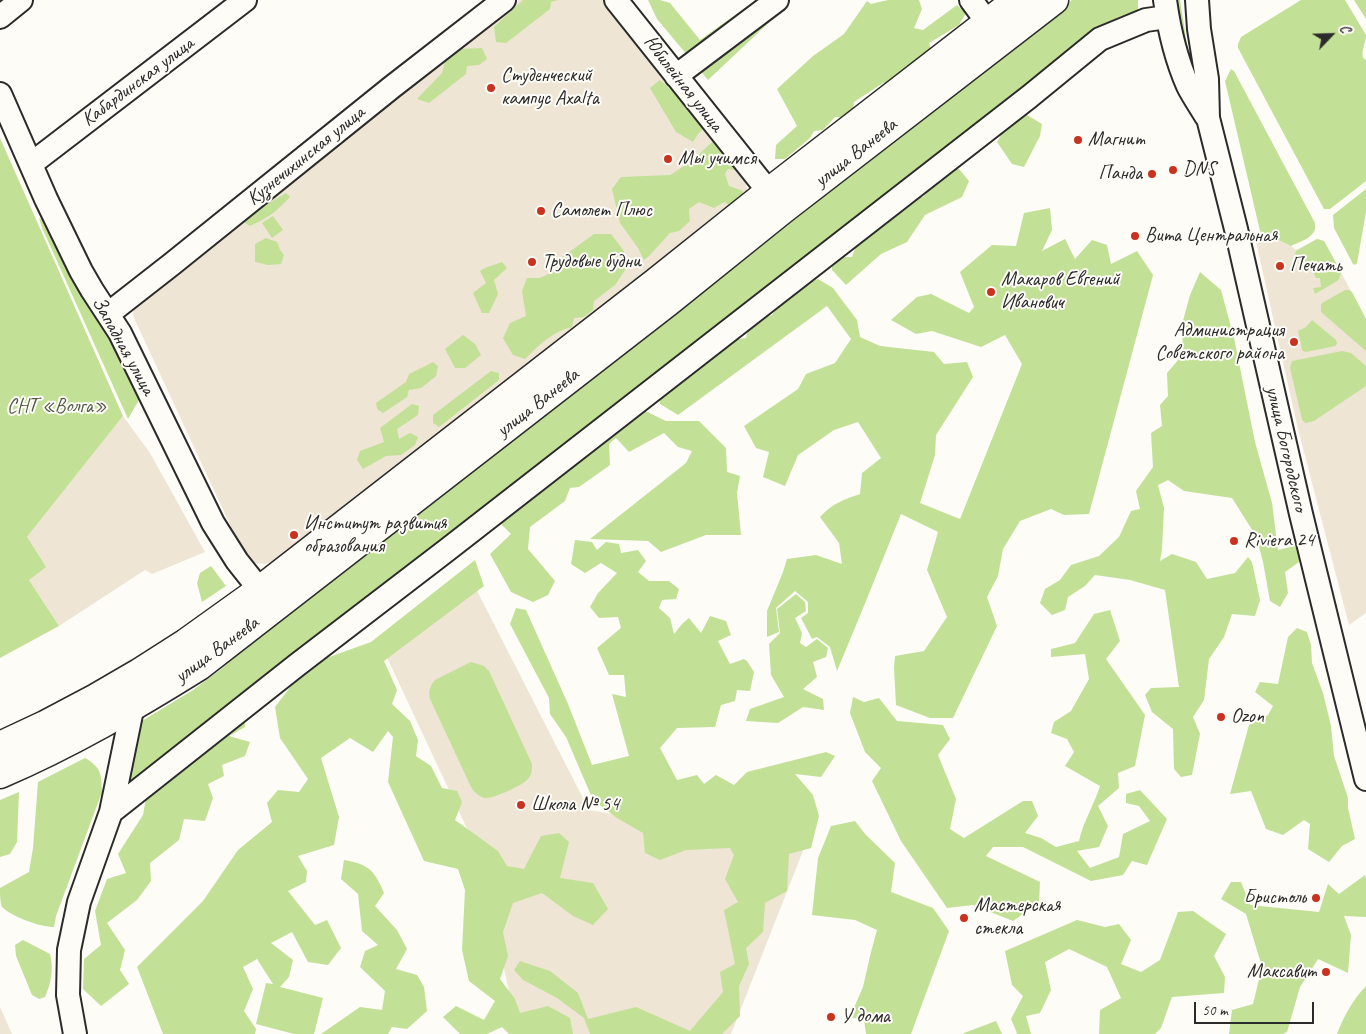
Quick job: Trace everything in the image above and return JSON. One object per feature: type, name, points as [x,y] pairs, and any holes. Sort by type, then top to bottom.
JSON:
[{"type":"main road","name":"улица Ванеева","points":[[0,746],[45,725],[139,673],[186,643],[260,590],[655,283],[768,192],[1017,0]]},
{"type":"main road","name":"улица Ванеева","points":[[0,774],[63,745],[132,708],[199,666],[1054,0]]},
{"type":"street","points":[[0,16],[21,0]]},
{"type":"street","name":"Кабардинская улица","points":[[31,164],[245,0]]},
{"type":"street","name":"Кузнечихинская улица","points":[[108,314],[504,0]]},
{"type":"street","name":"Юбилейная улица","points":[[616,0],[768,192]]},
{"type":"street","points":[[676,76],[777,0]]},
{"type":"street","points":[[971,0],[988,23]]},
{"type":"street","name":"улица Богородского","points":[[1197,0],[1199,29],[1207,80],[1208,118],[1366,779]]},
{"type":"street","points":[[111,812],[296,665],[1029,98],[1100,39],[1146,20],[1166,9]]},
{"type":"street","name":"улица Богородского","points":[[1166,9],[1177,56],[1188,86],[1208,118]]},
{"type":"street","name":"Западная улица","points":[[0,94],[46,199],[81,271],[120,333],[213,523],[237,561],[260,590]]},
{"type":"street","points":[[75,1034],[68,995],[69,950],[79,902],[111,812],[139,673]]},
{"type":"shaded area","points":[[519,0],[609,0],[707,127],[745,180],[748,192],[743,199],[329,521],[275,561],[265,564],[255,563],[245,556],[133,316],[134,308]]},
{"type":"shaded area","points":[[1260,231],[1296,250],[1317,239],[1324,241],[1366,319],[1366,613],[1349,625],[1298,429],[1254,233]]},
{"type":"shaded area","points":[[123,416],[150,453],[205,552],[152,574],[145,570],[59,626],[29,580],[27,537]]},
{"type":"shaded area","name":"Школа № 54","points":[[473,583],[589,810],[649,820],[817,815],[731,1034],[552,1034],[515,1017],[477,850],[384,651]]},
{"type":"shaded area","points":[[0,1007],[12,1034],[0,1034]]},
{"type":"green space","points":[[523,0],[558,0],[551,2],[550,9],[506,43],[496,42],[494,27]]},
{"type":"green space","points":[[648,0],[660,0],[670,3],[700,40],[756,0],[773,0],[778,14],[708,80],[657,19]]},
{"type":"green space","points":[[888,0],[919,0],[922,9],[914,28],[923,30],[957,5],[966,13],[959,25],[929,43],[933,57],[900,81],[883,83],[854,102],[852,118],[835,117],[823,130],[814,131],[810,138],[785,159],[775,159],[776,145],[797,126],[777,89],[813,56],[844,34],[867,1],[871,4]]},
{"type":"green space","points":[[1072,0],[1138,0],[1138,14],[132,787],[126,785],[137,724],[193,690],[220,670],[303,598],[1000,59]]},
{"type":"green space","points":[[1174,0],[1180,0],[1187,55]]},
{"type":"green space","points":[[1301,0],[1345,0],[1366,35],[1363,58],[1366,60],[1366,181],[1330,209],[1324,209],[1238,48],[1241,37]]},
{"type":"green space","points":[[1354,0],[1366,0],[1366,19]]},
{"type":"green space","points":[[482,48],[487,59],[479,65],[467,66],[466,74],[429,103],[417,99],[442,73],[445,62],[459,49]]},
{"type":"green space","points":[[1231,69],[1234,71],[1315,223],[1314,232],[1311,235],[1291,246],[1260,231],[1225,81]]},
{"type":"green space","points":[[660,80],[676,94],[686,92],[710,122],[693,142],[676,132],[650,88]]},
{"type":"green space","points":[[1027,115],[1042,124],[1040,136],[1024,167],[1012,164],[997,142],[1004,130]]},
{"type":"green space","points":[[718,137],[741,167],[735,170],[728,169],[725,174],[729,186],[743,191],[740,204],[729,205],[724,202],[714,208],[699,202],[689,209],[690,221],[679,231],[670,233],[644,260],[620,223],[612,189],[621,177],[670,175],[689,163]]},
{"type":"green space","name":"СНТ «Волга»","points":[[0,138],[123,416],[27,537],[46,567],[29,580],[59,626],[0,658]]},
{"type":"green space","points":[[946,169],[959,169],[969,181],[962,197],[925,215],[907,242],[881,254],[846,285],[832,270],[832,257],[852,257],[860,235],[883,225],[883,206],[906,190],[923,197]]},
{"type":"green space","points":[[1366,189],[1366,212],[1357,263],[1355,265],[1334,228],[1333,215]]},
{"type":"green space","points":[[286,193],[290,197],[276,211],[262,220],[250,226],[238,218],[260,198],[269,203]]},
{"type":"green space","points":[[1050,208],[1052,230],[1042,251],[1065,239],[1075,259],[1092,240],[1107,245],[1111,264],[1137,251],[1153,275],[1089,514],[1064,515],[1051,509],[1020,521],[1003,549],[998,576],[987,597],[997,626],[953,718],[930,718],[896,705],[894,668],[895,656],[924,651],[947,617],[927,570],[938,532],[901,514],[837,671],[830,647],[817,637],[812,639],[801,618],[808,613],[808,602],[795,591],[776,608],[779,632],[767,637],[767,611],[787,559],[816,555],[842,564],[839,543],[820,517],[838,503],[860,494],[862,473],[881,458],[858,422],[834,430],[798,455],[785,486],[763,477],[769,452],[756,448],[744,426],[798,389],[806,374],[835,363],[851,339],[827,306],[678,415],[660,404],[659,389],[720,342],[746,338],[751,321],[772,315],[788,291],[818,279],[833,288],[857,320],[860,337],[880,346],[934,352],[944,364],[967,362],[973,377],[936,435],[935,455],[920,503],[960,519],[1022,364],[1005,335],[981,347],[932,331],[916,334],[891,320],[917,297],[931,294],[969,313],[974,307],[960,272],[992,245],[1016,246],[1024,213]]},
{"type":"green space","points":[[273,216],[283,230],[272,238],[262,223]]},
{"type":"green space","points":[[39,218],[53,224],[69,259],[78,292],[92,297],[140,398],[128,419],[43,230]]},
{"type":"green space","points":[[594,234],[611,234],[624,251],[622,259],[627,267],[615,285],[594,301],[593,310],[584,317],[574,318],[572,327],[552,335],[525,359],[513,355],[503,338],[510,323],[526,316],[522,291],[527,278],[540,278],[555,271],[561,258]]},
{"type":"green space","points":[[266,238],[277,242],[284,255],[281,264],[268,265],[255,262],[255,244]]},
{"type":"green space","points":[[1317,239],[1324,241],[1341,272],[1337,281],[1315,294],[1313,288],[1321,287],[1320,278],[1316,278],[1308,264],[1295,254],[1296,251]]},
{"type":"green space","points":[[502,262],[507,268],[494,280],[498,294],[489,313],[482,313],[473,293],[486,283],[480,271]]},
{"type":"green space","points":[[1200,272],[1221,290],[1234,338],[1255,442],[1272,503],[1278,550],[1294,546],[1301,551],[1299,562],[1285,572],[1288,593],[1280,607],[1270,601],[1256,536],[1232,498],[1184,491],[1168,480],[1158,485],[1164,508],[1160,561],[1172,554],[1196,562],[1207,579],[1235,573],[1248,557],[1252,562],[1260,600],[1255,616],[1232,614],[1224,637],[1209,659],[1204,700],[1193,717],[1200,734],[1192,775],[1181,777],[1174,769],[1173,729],[1152,712],[1145,695],[1151,688],[1179,687],[1165,590],[1130,580],[1095,575],[1085,586],[1068,597],[1065,610],[1052,615],[1040,603],[1045,589],[1060,580],[1071,565],[1099,556],[1119,537],[1131,511],[1140,509],[1136,491],[1153,467],[1151,433],[1162,426],[1160,405],[1168,396],[1167,373],[1179,359],[1183,344],[1181,328],[1190,295]]},
{"type":"green space","points":[[1345,290],[1352,292],[1366,319],[1366,351],[1321,312],[1322,303]]},
{"type":"green space","points":[[1312,320],[1336,340],[1337,344],[1335,346],[1306,352],[1302,350],[1298,331],[1306,327]]},
{"type":"green space","points":[[463,335],[475,344],[481,355],[465,368],[455,368],[445,349]]},
{"type":"green space","points":[[1342,351],[1351,353],[1366,366],[1366,386],[1314,421],[1306,423],[1302,420],[1290,368],[1292,361]]},
{"type":"green space","points":[[433,362],[438,366],[436,376],[421,388],[409,390],[407,397],[383,413],[377,409],[376,403],[406,382],[409,374]]},
{"type":"green space","points":[[491,371],[499,373],[499,380],[439,427],[433,423],[433,415]]},
{"type":"green space","points":[[412,404],[419,406],[418,415],[397,429],[399,439],[410,433],[418,437],[415,445],[401,455],[386,456],[363,469],[357,460],[360,451],[384,442],[380,428]]},
{"type":"green space","points":[[637,407],[666,421],[699,421],[726,448],[727,472],[740,476],[737,493],[741,535],[706,535],[661,552],[648,541],[590,539],[686,463],[692,451],[678,447],[664,433],[629,452],[616,438],[609,444],[610,465],[579,487],[570,488],[565,501],[530,527],[528,549],[555,581],[548,595],[533,602],[511,592],[490,554],[511,534],[501,524],[499,505]]},
{"type":"green space","points":[[575,540],[592,542],[597,550],[606,542],[619,544],[621,553],[638,550],[646,561],[638,572],[649,581],[669,581],[679,589],[676,599],[662,600],[659,608],[670,618],[674,634],[689,618],[701,633],[710,616],[726,621],[731,635],[718,641],[730,664],[744,659],[754,672],[750,691],[737,690],[735,701],[721,705],[715,727],[677,728],[660,748],[677,780],[697,775],[704,784],[716,775],[734,785],[747,772],[826,752],[835,756],[821,777],[795,774],[813,795],[819,816],[811,848],[789,854],[787,891],[765,903],[763,932],[746,948],[749,964],[739,986],[740,1016],[722,1034],[590,1034],[584,1018],[557,998],[523,980],[514,970],[520,961],[550,971],[578,993],[588,1019],[636,1007],[690,1031],[723,992],[720,972],[735,964],[724,910],[738,902],[725,879],[734,855],[730,848],[686,850],[660,860],[645,853],[643,833],[617,818],[593,800],[566,737],[550,714],[549,698],[510,624],[516,608],[526,610],[568,704],[592,765],[629,756],[612,694],[626,697],[624,675],[609,675],[597,648],[621,628],[618,617],[599,618],[590,607],[598,593],[617,573],[601,563],[585,573],[571,564]]},
{"type":"green space","points":[[475,560],[484,586],[384,661],[397,690],[392,704],[410,721],[418,740],[416,756],[431,766],[442,788],[457,791],[462,802],[455,820],[498,851],[507,866],[524,869],[541,836],[559,833],[569,842],[560,878],[593,883],[608,909],[593,925],[573,916],[542,893],[513,903],[503,932],[508,956],[500,979],[515,999],[520,1013],[548,1006],[570,1018],[573,1034],[509,1034],[502,1027],[487,1034],[460,1034],[443,1017],[456,1006],[484,1020],[495,1001],[469,981],[462,950],[465,890],[458,869],[424,861],[388,782],[393,737],[388,731],[373,752],[350,738],[321,758],[339,817],[334,845],[298,856],[307,871],[306,882],[288,891],[315,925],[327,920],[341,948],[328,965],[308,962],[292,932],[271,943],[293,960],[289,977],[280,987],[323,998],[314,1034],[294,1034],[256,1024],[266,983],[273,984],[257,959],[243,967],[253,989],[244,1011],[256,1029],[255,1034],[163,1034],[137,967],[203,901],[238,850],[272,822],[267,803],[278,790],[299,792],[308,779],[280,738],[275,707],[307,665],[371,642]]},
{"type":"green space","points":[[211,566],[226,586],[202,602],[197,583],[200,573]]},
{"type":"green space","points":[[796,594],[805,602],[806,611],[795,618],[802,633],[800,643],[806,647],[817,639],[828,648],[826,657],[813,662],[817,677],[803,689],[823,699],[824,710],[803,707],[778,723],[746,721],[750,709],[784,697],[771,675],[769,644],[780,633],[777,609]]},
{"type":"green space","points":[[1110,610],[1120,641],[1106,659],[1145,715],[1135,766],[1118,773],[1119,788],[1098,806],[1108,826],[1099,847],[1077,851],[1090,868],[1119,857],[1123,834],[1150,821],[1139,806],[1126,803],[1126,794],[1140,790],[1167,819],[1147,865],[1132,861],[1123,875],[1091,881],[1023,847],[993,847],[986,856],[1040,882],[1039,903],[1013,921],[973,905],[947,908],[901,841],[872,781],[881,768],[865,752],[850,713],[853,697],[864,702],[879,698],[897,721],[943,725],[950,739],[938,755],[956,799],[950,829],[964,838],[1023,801],[1032,801],[1038,816],[1025,833],[1041,838],[1056,847],[1079,841],[1100,786],[1065,766],[1074,752],[1067,739],[1051,733],[1054,722],[1071,711],[1089,679],[1085,654],[1051,657],[1051,649],[1075,643],[1094,614]]},
{"type":"green space","points":[[1297,628],[1307,632],[1311,645],[1312,663],[1323,693],[1331,726],[1334,756],[1348,798],[1348,808],[1355,839],[1342,846],[1329,862],[1308,849],[1310,824],[1304,820],[1283,835],[1266,829],[1251,791],[1230,794],[1249,725],[1268,715],[1273,706],[1255,692],[1260,682],[1278,684],[1288,637]]},
{"type":"green space","points":[[471,662],[484,666],[489,671],[532,764],[531,774],[525,782],[489,798],[481,797],[472,789],[429,696],[430,689],[435,680]]},
{"type":"green space","points":[[244,714],[245,727],[229,736],[250,742],[245,756],[222,765],[224,776],[208,784],[213,798],[205,821],[184,819],[179,840],[150,863],[151,881],[137,900],[107,923],[125,950],[120,970],[129,984],[101,1006],[83,989],[84,959],[101,945],[95,911],[107,879],[126,873],[118,854],[143,815],[147,793]]},
{"type":"green space","points":[[85,758],[95,765],[100,772],[102,792],[56,916],[54,927],[19,918],[2,907],[0,888],[29,872],[33,848],[38,782]]},
{"type":"green space","points":[[19,792],[17,842],[10,854],[0,857],[0,800]]},
{"type":"green space","points":[[855,821],[865,834],[895,863],[891,892],[933,908],[949,931],[911,1034],[866,1034],[864,1020],[850,1017],[863,987],[877,930],[855,920],[812,915],[818,858],[831,826]]},
{"type":"green space","points":[[344,860],[365,866],[374,874],[384,893],[375,906],[397,930],[407,949],[396,969],[417,975],[424,987],[427,1011],[407,1029],[392,1027],[388,1034],[321,1034],[360,1007],[382,1010],[385,991],[360,967],[365,951],[378,945],[362,931],[358,894],[341,879]]},
{"type":"green space","points":[[1365,875],[1366,917],[1344,916],[1351,935],[1348,973],[1318,959],[1300,987],[1287,1032],[1283,1034],[1229,1034],[1232,1010],[1253,1004],[1262,967],[1246,914],[1221,899],[1231,882],[1241,882],[1250,905],[1319,912],[1328,884],[1339,894]]},
{"type":"green space","points":[[1193,911],[1226,934],[1214,956],[1225,977],[1224,993],[1172,997],[1161,1028],[1155,1034],[1099,1034],[1100,1010],[1121,998],[1107,967],[1069,949],[1045,962],[1051,990],[1040,1013],[1026,1016],[1031,1034],[1016,1034],[1011,1019],[1023,996],[1012,985],[1005,951],[1077,920],[1105,927],[1119,924],[1131,940],[1121,964],[1141,972],[1160,960],[1178,912]]},
{"type":"green space","points":[[23,940],[50,954],[52,971],[50,981],[45,997],[39,999],[32,995],[16,956],[15,945]]},
{"type":"green space","points":[[1366,986],[1366,1034],[1337,1034],[1349,1009]]},
{"type":"green space","points":[[996,1021],[1002,1034],[963,1034],[964,1033]]},
{"type":"place","name":"Студенческий кампус Axalta","points":[[491,88]]},
{"type":"place","name":"Магнит","points":[[1078,140]]},
{"type":"place","name":"Мы учимся","points":[[668,159]]},
{"type":"place","name":"DNS","points":[[1173,170]]},
{"type":"place","name":"Панда","points":[[1152,174]]},
{"type":"place","name":"Самолет Плюс","points":[[541,211]]},
{"type":"place","name":"Вита Центральная","points":[[1135,236]]},
{"type":"place","name":"Трудовые будни","points":[[532,262]]},
{"type":"place","name":"Печать","points":[[1280,266]]},
{"type":"place","name":"Макаров Евгений Иванович","points":[[991,292]]},
{"type":"place","name":"Администрация Советского района","points":[[1294,342]]},
{"type":"place","name":"Институт развития образования","points":[[294,535]]},
{"type":"place","name":"Riviera 24","points":[[1234,541]]},
{"type":"place","name":"Ozon","points":[[1221,717]]},
{"type":"place","name":"Школа № 54","points":[[521,805]]},
{"type":"place","name":"Бристоль","points":[[1316,898]]},
{"type":"place","name":"Мастерская стекла","points":[[964,918]]},
{"type":"place","name":"Максавит","points":[[1326,972]]},
{"type":"place","name":"У дома","points":[[831,1017]]}]
